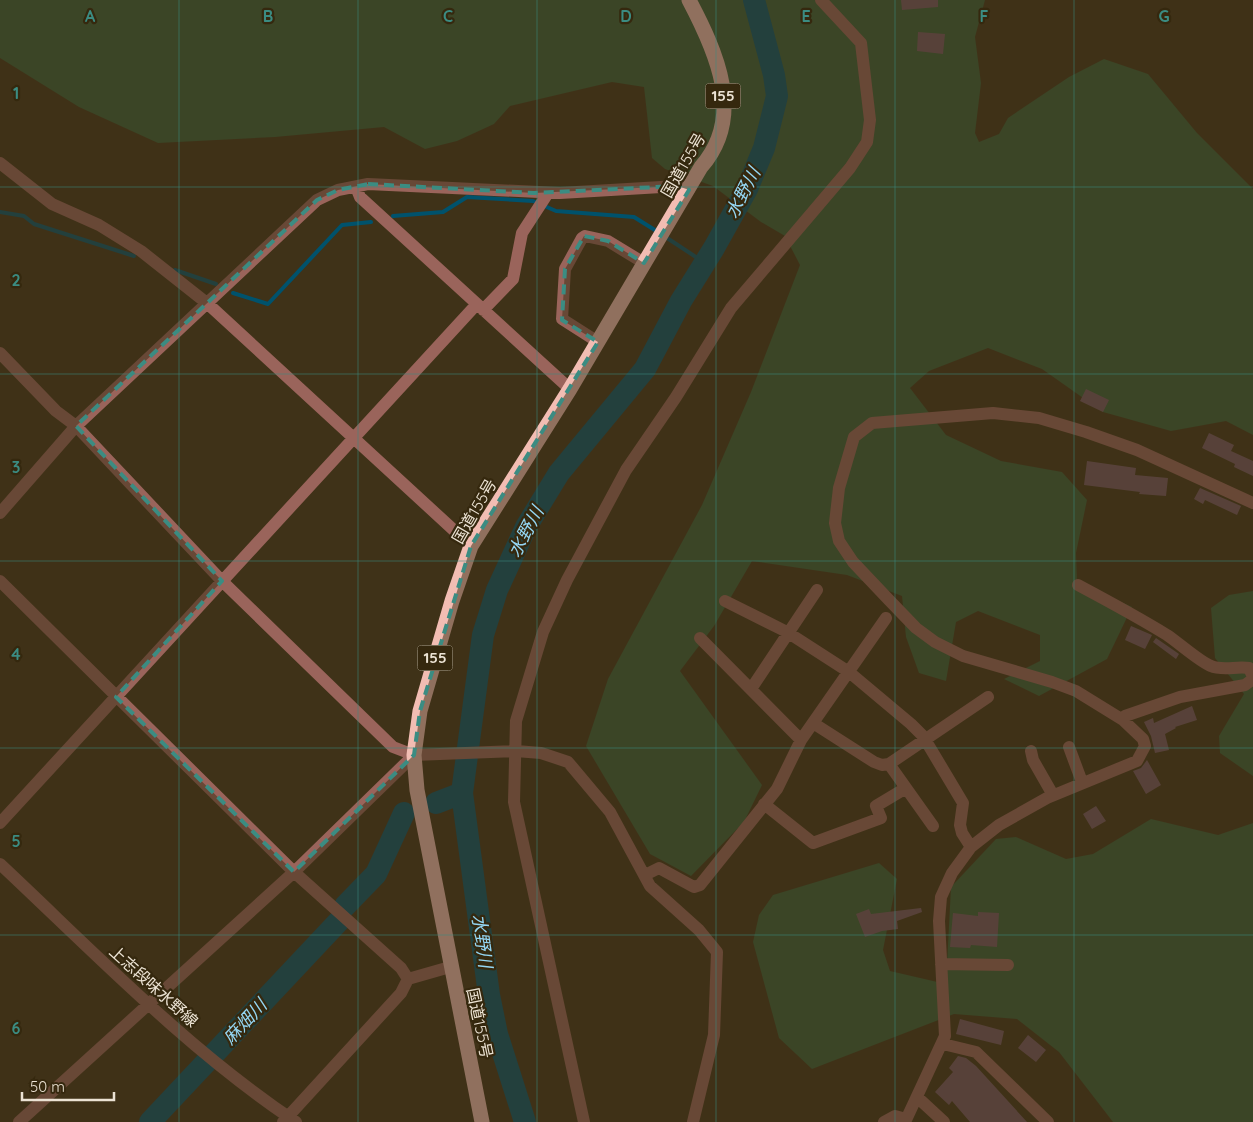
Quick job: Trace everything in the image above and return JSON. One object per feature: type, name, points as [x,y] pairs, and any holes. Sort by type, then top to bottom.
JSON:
[{"type":"highway","name":"国道155号","points":[[482,1122],[450,968],[417,790],[421,755],[420,711],[452,601],[471,546],[598,342],[701,167],[717,148],[721,131],[722,78],[712,43],[689,0]]},
{"type":"street","points":[[584,1122],[514,802],[516,721],[536,650],[567,580],[626,470],[676,397],[731,308],[850,168],[867,142],[870,120],[861,43],[821,0]]},
{"type":"street","points":[[0,164],[52,204],[99,224],[140,251],[208,304],[471,546]]},
{"type":"street","points":[[0,513],[76,426],[317,200],[338,190],[368,184],[548,193],[678,186],[689,190]]},
{"type":"street","points":[[356,187],[360,198],[479,308],[570,388]]},
{"type":"street","points":[[0,823],[353,439],[479,308],[513,279],[522,233],[548,193]]},
{"type":"street","points":[[598,342],[562,319],[565,269],[582,238],[585,236],[608,241],[644,263]]},
{"type":"street","points":[[0,353],[56,411],[76,426],[222,581],[393,747],[421,755],[541,753],[568,762],[610,812],[646,875],[650,886],[699,930],[717,952],[714,1035],[693,1122]]},
{"type":"street","points":[[884,1122],[895,1116],[905,1121],[944,1044],[939,921],[941,897],[952,873],[971,847],[999,826],[1053,795],[1137,761],[1145,746],[1143,739],[1123,720],[1076,691],[963,656],[935,642],[916,628],[853,562],[839,541],[835,523],[839,488],[854,437],[872,423],[993,413],[1039,418],[1137,450],[1253,503]]},
{"type":"street","points":[[0,581],[294,872],[400,968],[408,979]]},
{"type":"street","points":[[1078,585],[1141,618],[1187,648],[1208,666],[1249,668],[1253,678],[1245,685],[1180,697],[1125,716],[1123,720]]},
{"type":"street","points":[[751,689],[817,590]]},
{"type":"street","points":[[725,601],[788,633],[850,672],[911,724],[925,740],[963,802],[960,824],[962,833],[971,847]]},
{"type":"street","points":[[646,875],[659,868],[694,887],[700,885],[782,781],[801,740],[886,618]]},
{"type":"street","points":[[700,638],[801,740]]},
{"type":"street","points":[[813,723],[874,762],[889,764],[988,697]]},
{"type":"street","points":[[1069,747],[1082,782]]},
{"type":"street","points":[[1031,750],[1033,760],[1053,795]]},
{"type":"street","points":[[19,1122],[421,755]]},
{"type":"street","points":[[889,764],[933,826]]},
{"type":"street","points":[[764,804],[812,843],[881,818],[876,806],[906,788]]},
{"type":"street","name":"上志段味水野線","points":[[0,864],[149,1005],[216,1063],[289,1120]]},
{"type":"street","points":[[941,964],[1008,965]]},
{"type":"street","points":[[289,1120],[401,993],[408,979],[450,968]]},
{"type":"street","points":[[944,1044],[976,1052],[1048,1122]]},
{"type":"street","points":[[917,1097],[944,1122]]},
{"type":"highlighted area","points":[[368,184],[534,193],[678,186],[689,190],[644,263],[608,241],[584,236],[565,269],[562,320],[598,342],[471,546],[420,711],[414,755],[294,872],[116,697],[222,581],[76,426],[317,200],[338,190]]},
{"type":"green space","points":[[0,0],[985,0],[975,37],[981,83],[975,133],[979,142],[999,134],[1008,118],[1069,77],[1104,59],[1148,74],[1197,133],[1253,189],[1253,435],[1226,421],[1171,431],[1103,412],[1042,369],[988,348],[929,371],[910,388],[946,435],[1001,461],[1062,472],[1087,500],[1076,553],[1077,582],[1132,607],[1107,659],[1039,696],[1004,679],[1040,661],[1040,635],[978,611],[956,622],[946,681],[919,673],[906,637],[902,596],[847,575],[752,561],[714,626],[680,671],[762,785],[744,822],[691,876],[650,854],[586,746],[608,679],[702,505],[751,392],[800,265],[785,236],[761,222],[713,186],[665,169],[652,158],[644,87],[612,82],[510,106],[494,124],[457,141],[425,149],[384,127],[275,137],[158,143],[79,107],[0,58]]},
{"type":"green space","points":[[1253,591],[1253,776],[1220,753],[1219,736],[1244,694],[1215,658],[1211,608],[1229,595]]},
{"type":"green space","points":[[1151,819],[1218,835],[1253,823],[1253,1122],[1113,1122],[1059,1052],[1017,1019],[954,1014],[812,1069],[779,1038],[753,942],[759,915],[773,895],[879,863],[897,879],[883,950],[890,971],[946,984],[951,887],[996,839],[1016,837],[1066,859],[1093,854]]},
{"type":"building","points":[[901,0],[938,0],[938,7],[902,10]]},
{"type":"building","points":[[918,32],[945,34],[943,54],[917,51]]},
{"type":"building","points":[[1086,389],[1109,400],[1103,412],[1080,401]]},
{"type":"building","points":[[1209,433],[1234,445],[1231,451],[1253,461],[1253,476],[1234,467],[1235,464],[1202,448]]},
{"type":"building","points":[[1087,461],[1136,468],[1135,475],[1168,478],[1166,496],[1139,494],[1140,492],[1084,485]]},
{"type":"building","points":[[1200,488],[1241,506],[1237,515],[1205,500],[1203,504],[1194,499]]},
{"type":"building","points":[[1131,626],[1152,635],[1145,649],[1125,640]]},
{"type":"building","points":[[1156,638],[1179,654],[1176,659],[1153,642]]},
{"type":"building","points":[[1192,706],[1197,720],[1175,727],[1165,734],[1169,750],[1155,753],[1151,736],[1144,722],[1153,718],[1154,723]]},
{"type":"building","points":[[1147,760],[1161,785],[1146,794],[1133,771],[1141,768]]},
{"type":"building","points":[[1096,806],[1106,821],[1092,829],[1083,814]]},
{"type":"building","points":[[921,908],[922,912],[897,921],[898,929],[882,931],[865,937],[856,914],[869,909],[871,914]]},
{"type":"building","points":[[978,912],[999,913],[997,947],[971,945],[970,948],[950,947],[953,913],[978,916]]},
{"type":"building","points":[[960,1019],[1004,1031],[1001,1045],[956,1034]]},
{"type":"building","points":[[1028,1035],[1046,1050],[1036,1062],[1018,1048]]},
{"type":"building","points":[[958,1056],[966,1058],[976,1066],[1027,1122],[970,1122],[952,1101],[949,1105],[935,1092],[953,1072],[949,1068]]},
{"type":"waterway","name":"水野川","points":[[525,1122],[497,1034],[489,995],[462,793],[483,635],[497,590],[526,527],[559,473],[645,369],[681,301],[714,248],[747,189],[764,148],[777,96],[774,75],[754,0]]},
{"type":"waterway","points":[[393,216],[443,212],[467,197],[533,201],[556,211],[634,217],[658,232]]},
{"type":"waterway","points":[[0,212],[24,216],[34,224],[134,256]]},
{"type":"waterway","points":[[233,293],[268,304],[342,225],[371,222]]},
{"type":"waterway","points":[[664,236],[705,263]]},
{"type":"waterway","points":[[175,270],[216,284]]},
{"type":"waterway","name":"麻畑川","points":[[436,803],[462,793]]},
{"type":"waterway","name":"麻畑川","points":[[345,906],[376,874],[404,813]]},
{"type":"waterway","name":"麻畑川","points":[[150,1122],[339,921]]}]
